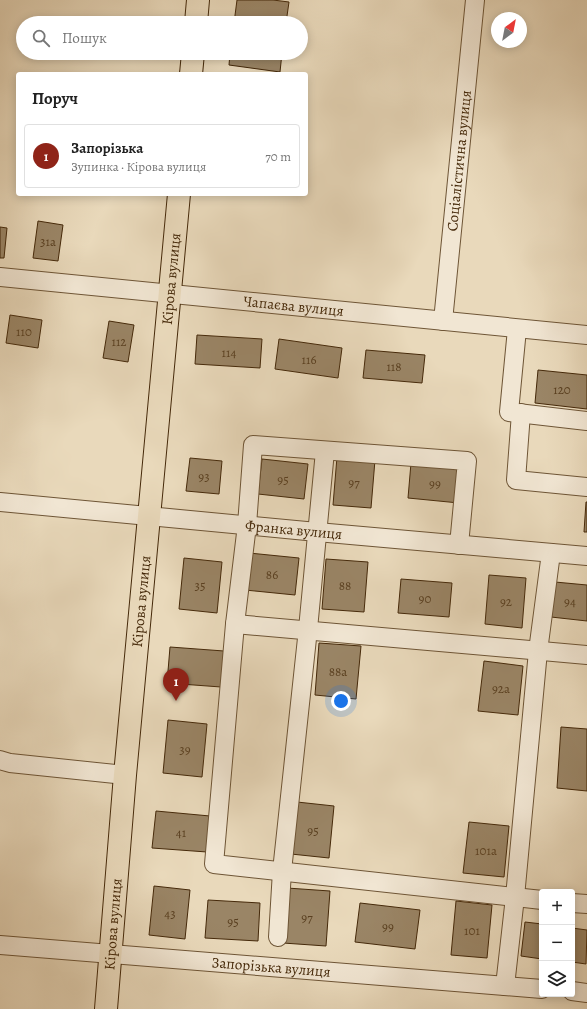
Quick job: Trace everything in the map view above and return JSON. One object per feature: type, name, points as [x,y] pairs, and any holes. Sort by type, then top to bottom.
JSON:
[{"type":"main road","points":[[197,16],[198,0]]},
{"type":"main road","points":[[191,72],[192,60]]},
{"type":"main road","name":"Кірова вулиця","points":[[106,1009],[125,775],[179,196]]},
{"type":"street","name":"Соціалістична вулиця","points":[[443,321],[475,0]]},
{"type":"street","name":"Чапаєва вулиця","points":[[0,277],[587,335]]},
{"type":"street","points":[[517,329],[508,412],[587,421]]},
{"type":"street","points":[[521,413],[516,480],[587,487]]},
{"type":"street","points":[[458,545],[467,462],[253,445],[247,525],[235,624],[214,864],[539,900]]},
{"type":"street","points":[[278,937],[282,871],[308,629],[325,451]]},
{"type":"street","name":"Франка вулиця","points":[[0,502],[587,556]]},
{"type":"street","points":[[505,986],[515,897],[538,650],[551,553]]},
{"type":"street","points":[[235,624],[308,629],[587,655]]},
{"type":"street","points":[[0,760],[10,763],[125,775]]},
{"type":"street","points":[[575,903],[587,904]]},
{"type":"street","name":"Запорізька вулиця","points":[[0,945],[539,989]]},
{"type":"street","points":[[575,991],[587,993]]},
{"type":"building","points":[[237,0],[273,0],[289,2],[287,16],[235,16]]},
{"type":"building","points":[[229,60],[281,60],[280,72],[229,65]]},
{"type":"building","points":[[38,221],[63,225],[58,261],[33,258]]},
{"type":"building","points":[[0,227],[7,228],[4,258],[0,258]]},
{"type":"building","points":[[10,315],[42,320],[38,348],[6,343]]},
{"type":"building","points":[[109,321],[134,325],[128,362],[103,358]]},
{"type":"building","points":[[197,335],[262,339],[260,368],[195,364]]},
{"type":"building","points":[[279,339],[342,348],[338,378],[275,369]]},
{"type":"building","points":[[366,350],[425,355],[422,383],[363,378]]},
{"type":"building","points":[[538,370],[587,375],[587,409],[535,403]]},
{"type":"building","points":[[337,457],[375,460],[371,508],[333,505]]},
{"type":"building","points":[[190,458],[222,461],[219,494],[186,491]]},
{"type":"building","points":[[262,459],[308,464],[304,499],[258,494]]},
{"type":"building","points":[[411,463],[462,468],[459,503],[408,498]]},
{"type":"building","points":[[586,502],[587,532],[584,532]]},
{"type":"building","points":[[249,553],[299,558],[295,595],[245,590]]},
{"type":"building","points":[[184,558],[222,562],[217,613],[179,609]]},
{"type":"building","points":[[326,559],[368,562],[364,612],[322,609]]},
{"type":"building","points":[[489,575],[526,578],[522,628],[485,624]]},
{"type":"building","points":[[401,579],[452,583],[449,617],[398,613]]},
{"type":"building","points":[[555,582],[587,585],[587,621],[551,617]]},
{"type":"building","points":[[319,643],[361,646],[356,699],[315,695]]},
{"type":"building","points":[[170,647],[224,651],[221,687],[167,683]]},
{"type":"building","points":[[484,661],[523,666],[518,715],[478,711]]},
{"type":"building","points":[[168,720],[207,724],[202,777],[163,773]]},
{"type":"building","points":[[561,727],[587,729],[587,791],[557,788]]},
{"type":"building","points":[[297,802],[334,806],[329,858],[291,854]]},
{"type":"building","points":[[156,811],[210,816],[207,852],[152,848]]},
{"type":"building","points":[[469,822],[509,826],[504,877],[463,873]]},
{"type":"building","points":[[154,886],[190,890],[185,939],[149,935]]},
{"type":"building","points":[[287,888],[330,891],[326,946],[283,943]]},
{"type":"building","points":[[208,900],[260,903],[258,941],[205,938]]},
{"type":"building","points":[[456,901],[492,905],[487,958],[451,955]]},
{"type":"building","points":[[360,903],[420,910],[415,949],[355,942]]},
{"type":"building","points":[[525,922],[539,924],[539,959],[521,956]]},
{"type":"building","points":[[575,928],[587,930],[586,964],[575,962]]},
{"type":"place","name":"Запорізька","points":[[176,701]]}]
